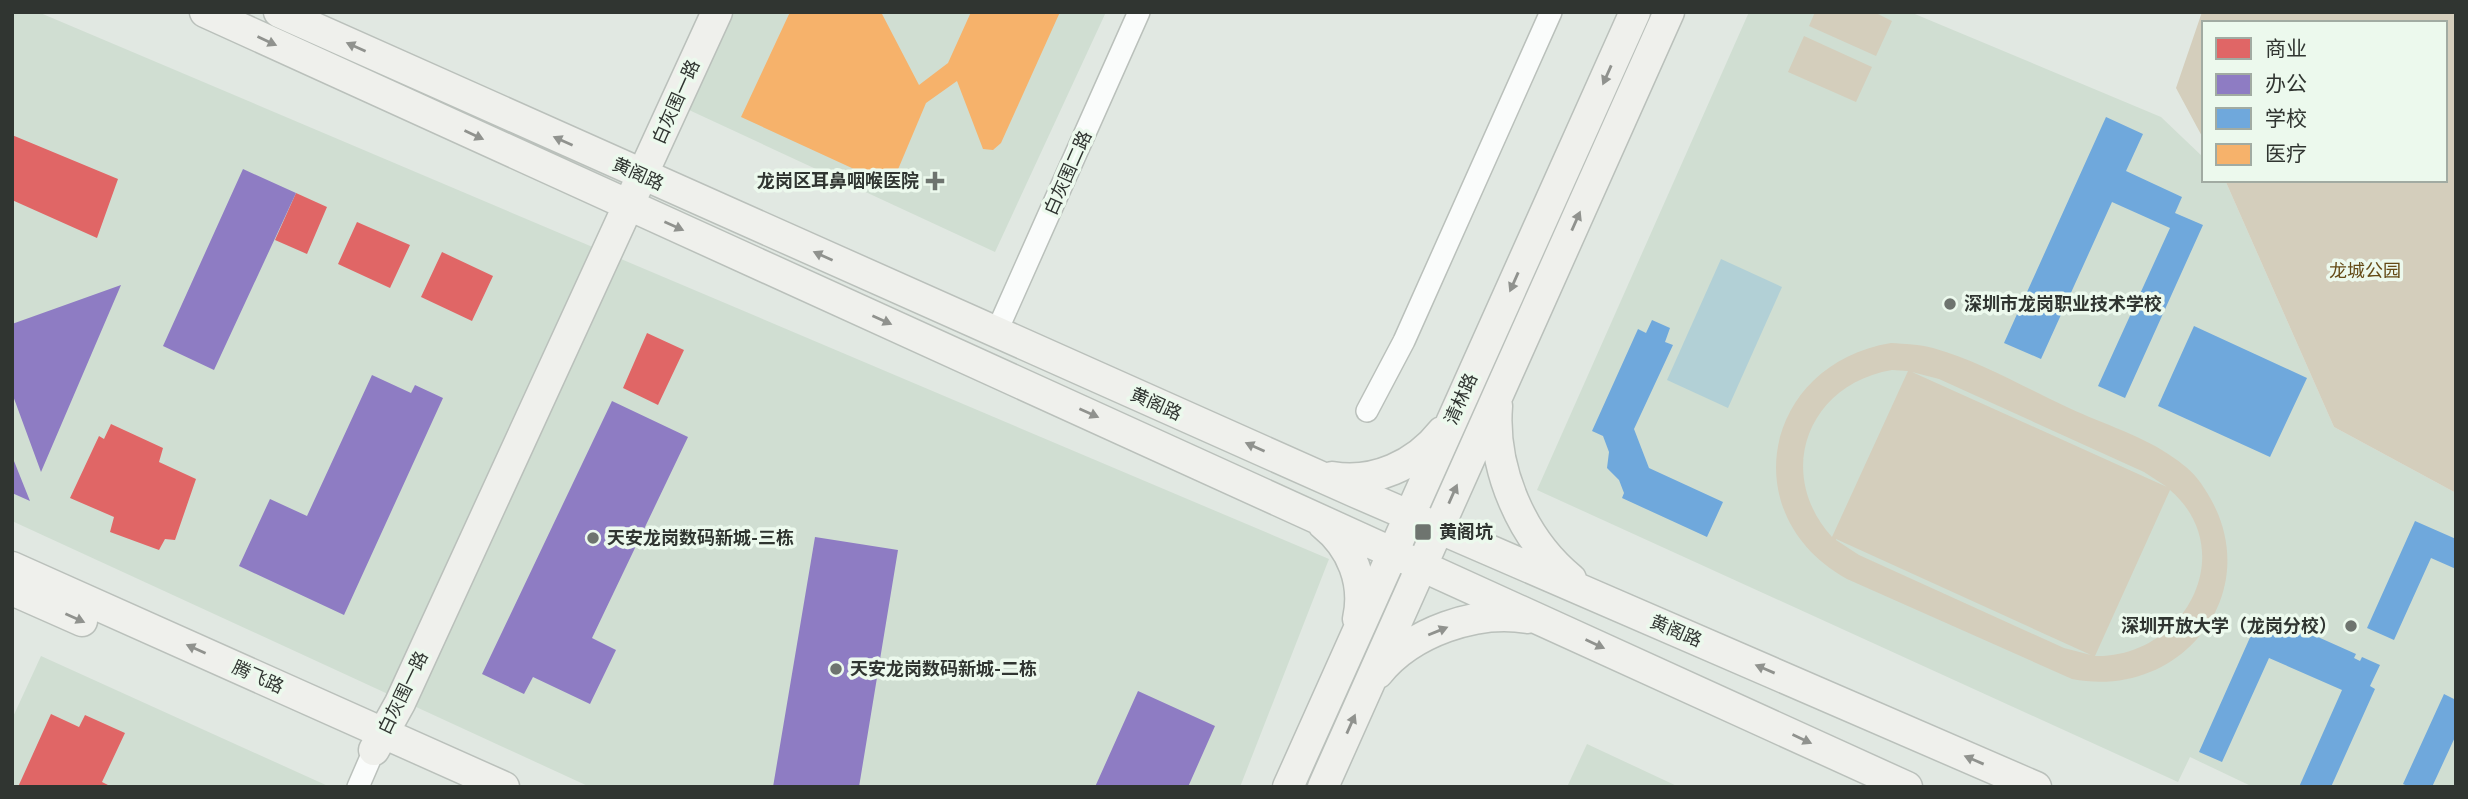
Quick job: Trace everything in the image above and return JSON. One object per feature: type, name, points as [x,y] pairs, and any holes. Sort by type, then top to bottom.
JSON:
[{"type":"main road","name":"黄阁路","points":[[205,12],[1394,551],[1907,787]]},
{"type":"main road","name":"黄阁路","points":[[279,12],[634,173],[1438,528],[2036,787]]},
{"type":"main road","name":"白灰围一路","points":[[376,737],[634,173],[696,12]]},
{"type":"main road","name":"白灰围一路","points":[[634,173],[717,12]]},
{"type":"main road","name":"清林路","points":[[1288,787],[1635,12]]},
{"type":"main road","name":"清林路","points":[[1323,787],[1669,12]]},
{"type":"main road","points":[[1532,240],[1561,254]]},
{"type":"main road","points":[[1498,395],[1496,424],[1500,453],[1515,503],[1541,548],[1562,572],[1586,592]]},
{"type":"main road","points":[[1318,475],[1342,479],[1370,477],[1392,471],[1429,445],[1455,415]]},
{"type":"main road","points":[[1302,510],[1343,543],[1355,566],[1360,590],[1352,644]]},
{"type":"main road","name":"腾飞路","points":[[12,567],[376,737],[455,787]]},
{"type":"main road","name":"腾飞路","points":[[12,590],[504,787]]},
{"type":"main road","points":[[1367,688],[1398,653],[1442,629],[1494,616],[1545,621]]},
{"type":"street","name":"白灰围二路","points":[[996,332],[1139,12]]},
{"type":"street","points":[[1367,411],[1404,341],[1551,12]]},
{"type":"street","points":[[358,787],[376,737]]},
{"type":"shaded area","points":[[12,12],[38,12],[1329,559],[1240,787],[590,787],[12,521]]},
{"type":"shaded area","name":"龙岗区耳鼻咽喉医院","points":[[734,12],[1106,12],[995,252],[689,110]]},
{"type":"shaded area","name":"深圳市龙岗职业技术学校","points":[[1749,12],[1910,12],[2161,117],[2202,156],[2202,182],[2226,182],[2334,427],[2456,493],[2456,787],[2253,787],[2190,757],[2178,782],[1537,490]]},
{"type":"shaded area","points":[[41,656],[328,787],[12,787],[12,719]]},
{"type":"shaded area","points":[[1587,744],[1679,787],[1567,787]]},
{"type":"green space","points":[[1815,12],[1874,12],[1892,21],[1876,56],[1809,26]]},
{"type":"green space","name":"龙城公园","points":[[2202,12],[2456,12],[2456,493],[2334,427],[2226,182],[2447,182],[2447,21],[2202,21],[2202,136],[2176,88]]},
{"type":"green space","points":[[1804,36],[1872,67],[1856,102],[1788,72]]},
{"type":"green space","points":[[1891,343],[1923,346],[1951,353],[2137,437],[2183,464],[2204,488],[2222,526],[2227,563],[2221,598],[2205,629],[2181,654],[2149,672],[2113,681],[2072,679],[1847,579],[1811,551],[1788,518],[1777,482],[1778,445],[1791,410],[1814,380],[1848,357]],"holes":[[[1892,370],[1908,371],[1832,537],[1814,512],[1805,486],[1803,460],[1809,435],[1821,412],[1839,393],[1863,379]],[[1912,372],[1939,379],[2144,472],[2167,487]],[[2170,490],[2191,515],[2201,542],[2201,570],[2193,597],[2177,620],[2155,639],[2127,652],[2095,656]],[[1836,539],[2091,655],[2064,648],[1859,555]]]},
{"type":"water","points":[[1721,259],[1782,287],[1728,408],[1667,380]]},
{"type":"building: 商业","points":[[12,135],[118,179],[97,238],[12,200]]},
{"type":"building: 商业","points":[[296,193],[327,207],[307,254],[275,240]]},
{"type":"building: 商业","points":[[357,222],[410,245],[390,288],[338,264]]},
{"type":"building: 商业","points":[[442,252],[493,276],[472,321],[421,297]]},
{"type":"building: 商业","points":[[647,333],[684,350],[658,405],[623,388]]},
{"type":"building: 商业","points":[[111,424],[163,448],[159,462],[196,479],[175,540],[165,539],[159,550],[110,532],[114,517],[70,498],[99,436],[104,439]]},
{"type":"building: 商业","points":[[51,714],[79,727],[85,715],[125,733],[102,782],[112,787],[18,787]]},
{"type":"building: 办公","points":[[243,169],[296,193],[214,370],[163,346]]},
{"type":"building: 办公","points":[[121,285],[41,472],[12,393],[12,324]]},
{"type":"building: 办公","points":[[372,375],[411,393],[415,385],[443,398],[344,615],[239,566],[270,499],[307,516]]},
{"type":"building: 办公","name":"天安龙岗数码新城-三栋","points":[[612,401],[688,437],[592,638],[616,650],[590,704],[533,677],[524,694],[482,674]]},
{"type":"building: 办公","points":[[12,456],[30,501],[12,493]]},
{"type":"building: 办公","name":"天安龙岗数码新城-二栋","points":[[815,537],[898,550],[859,787],[773,787]]},
{"type":"building: 办公","points":[[1138,691],[1215,726],[1188,787],[1095,787]]},
{"type":"building: 学校","points":[[2106,117],[2143,134],[2126,171],[2182,197],[2175,213],[2203,225],[2125,398],[2098,386],[2170,228],[2112,202],[2041,359],[2004,343]]},
{"type":"building: 学校","points":[[1652,320],[1670,328],[1665,342],[1673,345],[1634,429],[1649,468],[1723,502],[1707,537],[1622,498],[1624,493],[1619,480],[1607,468],[1609,452],[1603,436],[1592,431],[1638,329],[1646,333]]},
{"type":"building: 学校","points":[[2194,326],[2307,378],[2270,457],[2158,406]]},
{"type":"building: 学校","points":[[2415,521],[2456,539],[2456,569],[2431,558],[2394,640],[2367,628]]},
{"type":"building: 学校","points":[[2260,615],[2279,622],[2280,620],[2356,654],[2354,658],[2360,661],[2362,657],[2380,665],[2370,686],[2375,689],[2331,787],[2299,787],[2342,690],[2269,658],[2222,762],[2199,752]]},
{"type":"building: 学校","points":[[2444,694],[2456,700],[2456,735],[2432,787],[2410,787],[2403,784]]},
{"type":"building: 医疗","points":[[790,12],[881,12],[919,85],[948,63],[971,12],[1060,12],[1001,143],[993,150],[983,149],[957,81],[926,103],[891,186],[741,117]]},
{"type":"place","name":"龙岗区耳鼻咽喉医院","points":[[935,181]]},
{"type":"place","name":"深圳市龙岗职业技术学校","points":[[1950,304]]},
{"type":"place","name":"黄阁坑","points":[[1423,532]]},
{"type":"place","name":"天安龙岗数码新城-三栋","points":[[593,538]]},
{"type":"place","name":"深圳开放大学（龙岗分校）","points":[[2351,626]]},
{"type":"place","name":"天安龙岗数码新城-二栋","points":[[836,669]]}]
